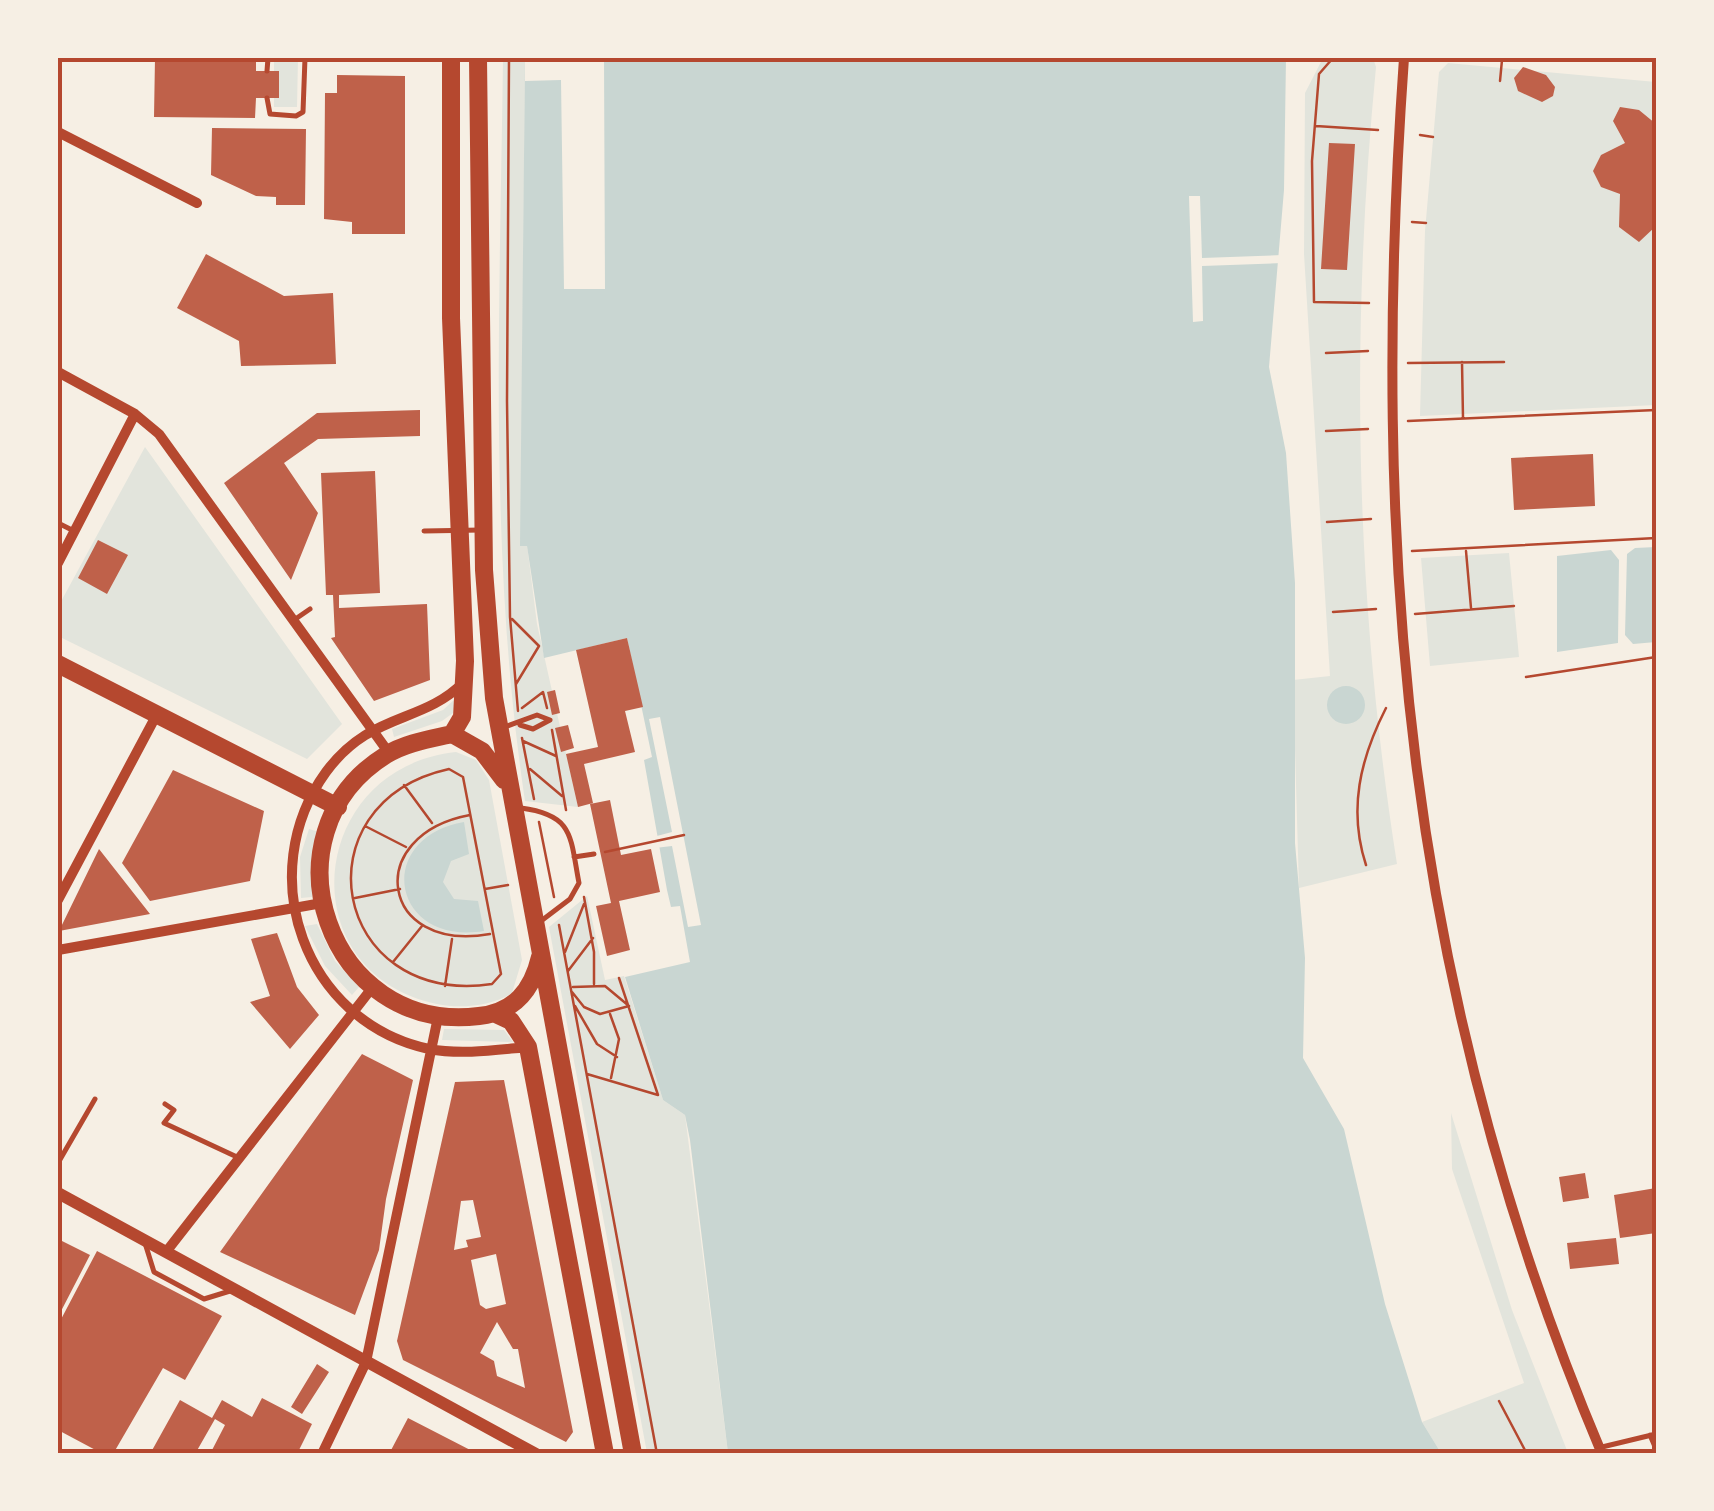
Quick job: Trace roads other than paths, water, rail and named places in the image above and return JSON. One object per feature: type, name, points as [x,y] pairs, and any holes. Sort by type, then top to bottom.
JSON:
[{"type":"main road","points":[[450,58],[451,318],[462,717],[452,734],[388,754],[367,769],[338,807],[322,854],[322,903],[336,945],[372,988],[404,1006],[438,1017],[496,1014],[511,1021],[528,1047],[605,1454]]},
{"type":"main road","points":[[478,58],[486,630],[507,785],[634,1454]]},
{"type":"main road","points":[[58,664],[338,807]]},
{"type":"main road","points":[[452,734],[482,751],[507,785]]},
{"type":"main road","points":[[496,1014],[527,991],[540,955]]},
{"type":"street","points":[[1404,58],[1393,248],[1391,421],[1395,567],[1404,676],[1444,952],[1502,1181],[1552,1330],[1600,1450]]},
{"type":"street","points":[[58,132],[197,204]]},
{"type":"street","points":[[58,372],[135,414],[159,434],[388,754]]},
{"type":"street","points":[[58,563],[135,414]]},
{"type":"street","points":[[464,681],[442,700],[371,728],[336,760],[312,794],[296,840],[290,873],[293,908],[310,958],[353,1013],[381,1031],[431,1049],[528,1047]]},
{"type":"street","points":[[58,900],[156,716]]},
{"type":"street","points":[[58,950],[322,903]]},
{"type":"street","points":[[166,1252],[372,988]]},
{"type":"street","points":[[322,1454],[366,1362],[438,1017]]},
{"type":"street","points":[[58,1194],[536,1454]]},
{"type":"lane","points":[[268,58],[268,71]]},
{"type":"lane","points":[[267,98],[268,112],[274,116],[303,112],[305,58]]},
{"type":"lane","points":[[58,523],[74,531]]},
{"type":"lane","points":[[424,531],[484,530]]},
{"type":"lane","points":[[294,620],[310,609]]},
{"type":"lane","points":[[499,729],[520,725],[537,715],[550,720],[533,729],[520,725]]},
{"type":"lane","points":[[512,807],[552,813],[568,828],[576,857],[579,883],[535,926]]},
{"type":"lane","points":[[576,857],[594,854]]},
{"type":"lane","points":[[58,1164],[95,1100]]},
{"type":"lane","points":[[165,1104],[174,1110],[164,1122],[239,1159]]},
{"type":"lane","points":[[144,1240],[154,1272],[204,1299],[234,1290]]},
{"type":"lane","points":[[1600,1450],[1653,1435],[1656,1449]]}]
